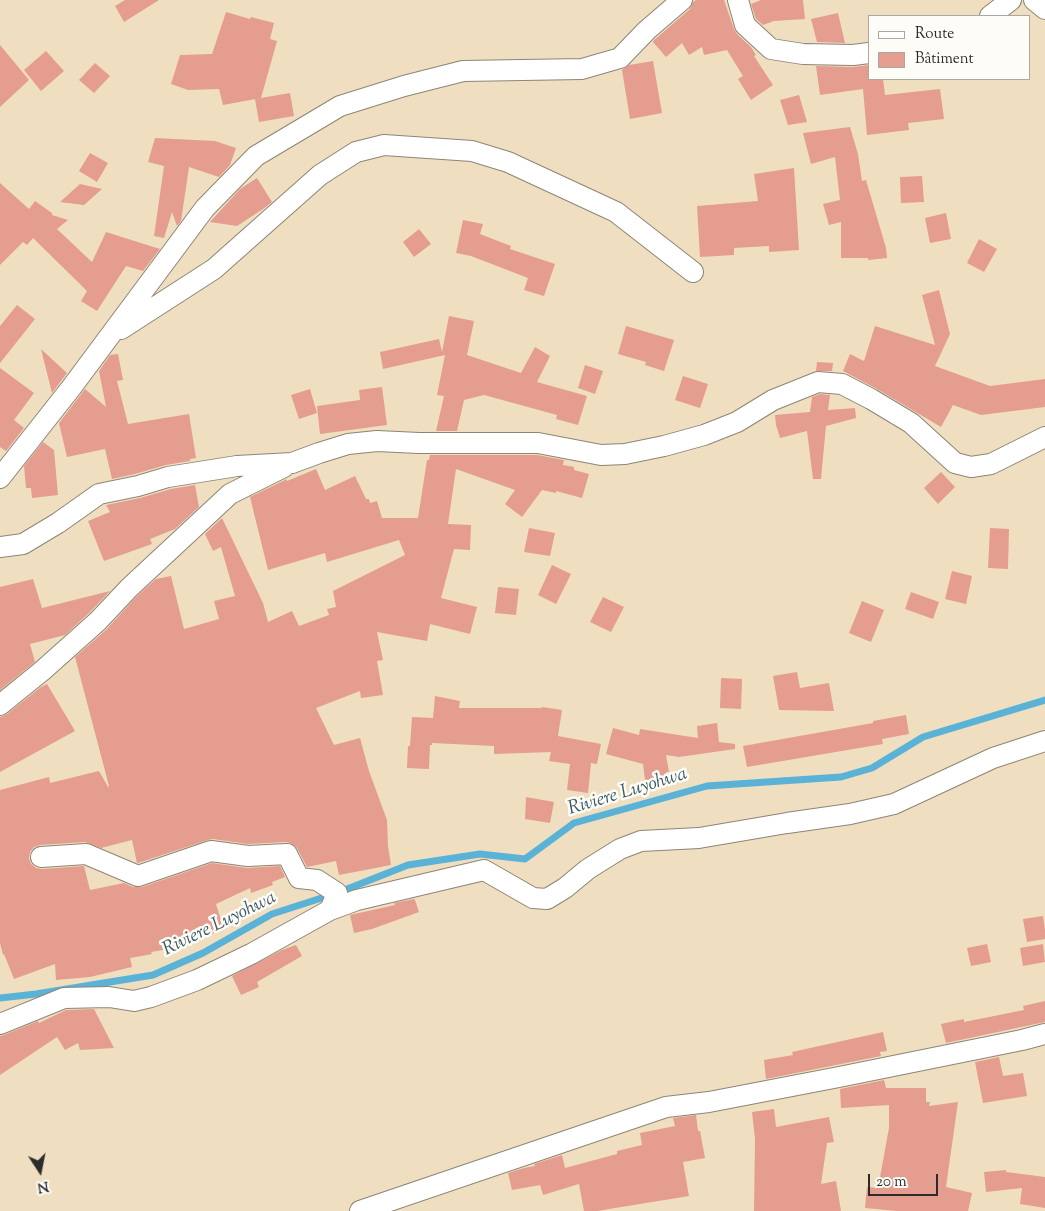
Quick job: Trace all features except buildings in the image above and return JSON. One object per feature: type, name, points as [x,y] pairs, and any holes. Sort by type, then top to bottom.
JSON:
[{"type":"street","points":[[0,478],[71,388],[205,208],[256,156],[340,106],[404,86],[463,71],[582,69],[620,58],[647,30],[682,0]]},
{"type":"street","points":[[738,0],[744,25],[771,49],[803,54],[853,55],[868,53]]},
{"type":"street","points":[[991,15],[1011,0]]},
{"type":"street","points":[[1034,0],[1045,9]]},
{"type":"street","points":[[109,337],[214,269],[320,175],[356,152],[384,144],[472,151],[508,162],[616,212],[694,272]]},
{"type":"street","points":[[0,705],[98,622],[129,588],[230,494],[292,463],[348,444],[377,441],[538,443],[601,455],[625,454],[704,435],[737,422],[773,400],[818,382],[842,384],[872,399],[911,423],[956,463],[971,467],[991,464],[1045,437]]},
{"type":"street","points":[[0,548],[23,544],[58,523],[99,494],[185,474],[237,466],[292,463]]},
{"type":"street","points":[[0,1024],[64,998],[109,997],[134,1001],[152,998],[197,980],[251,954],[330,910],[357,900],[484,870],[533,898],[547,899],[565,888],[588,869],[620,849],[641,840],[699,838],[787,822],[850,814],[894,804],[993,758],[1045,741]]},
{"type":"street","points":[[41,857],[86,854],[138,876],[211,850],[248,856],[287,854],[299,878],[317,880],[337,893],[330,910]]},
{"type":"street","points":[[360,1211],[666,1106],[709,1102],[1045,1034]]},
{"type":"waterway","name":"Riviere Luyohwa","points":[[0,998],[153,975],[203,953],[272,914],[337,893],[408,865],[480,854],[525,859],[574,823],[707,786],[841,777],[872,768],[923,737],[1045,700]]}]
